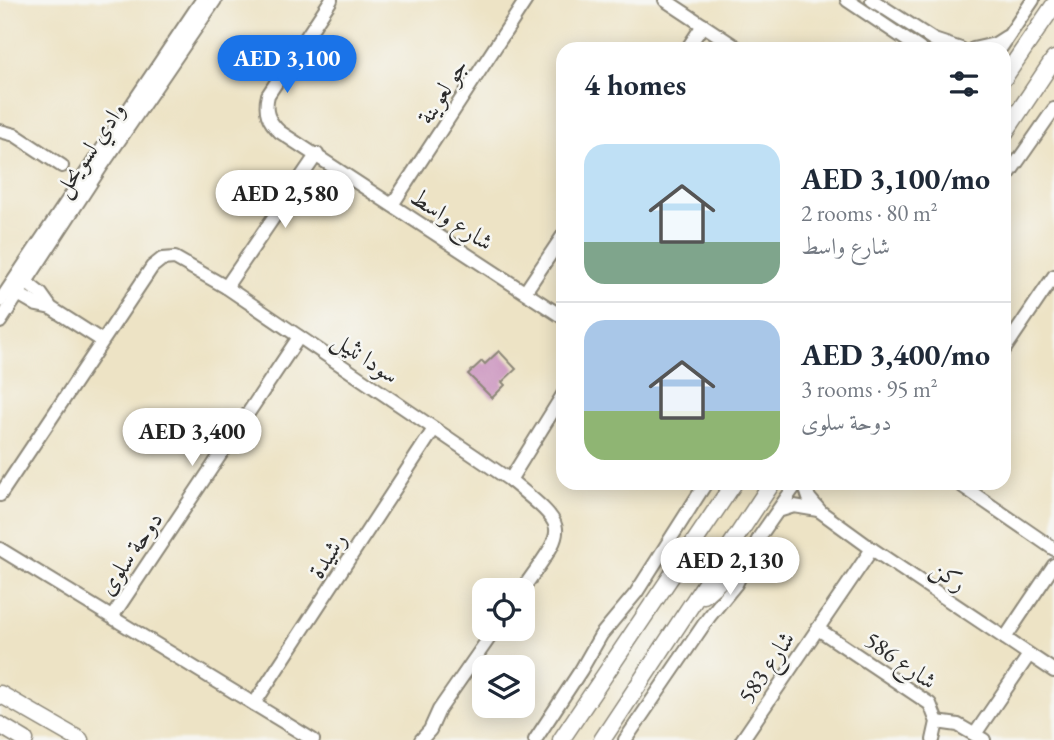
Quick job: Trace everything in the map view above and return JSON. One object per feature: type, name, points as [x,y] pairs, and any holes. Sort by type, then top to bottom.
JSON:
[{"type":"main road","points":[[1011,68],[1054,5]]},
{"type":"main road","points":[[1011,124],[1054,59]]},
{"type":"main road","points":[[561,740],[729,490]]},
{"type":"main road","points":[[602,740],[767,490]]},
{"type":"main road","points":[[687,610],[749,555]]},
{"type":"main road","points":[[0,694],[80,740]]},
{"type":"main road","points":[[571,740],[589,699]]},
{"type":"main road","points":[[0,725],[25,740]]},
{"type":"street","name":"وادي لسويحل","points":[[22,279],[202,0]]},
{"type":"street","name":"وادي لسويحل","points":[[0,322],[13,291],[215,0]]},
{"type":"street","name":"شارع واسط","points":[[331,0],[272,88],[266,103],[269,120],[274,126],[556,313]]},
{"type":"street","name":"جو لعوينة","points":[[393,205],[526,0]]},
{"type":"street","points":[[665,0],[728,42]]},
{"type":"street","points":[[847,0],[910,42]]},
{"type":"street","points":[[872,0],[936,42]]},
{"type":"street","points":[[1004,42],[1032,0]]},
{"type":"street","points":[[692,42],[703,25]]},
{"type":"street","points":[[998,42],[1009,35]]},
{"type":"street","points":[[934,40],[940,42]]},
{"type":"street","points":[[1011,171],[1053,111]]},
{"type":"street","points":[[0,131],[15,135],[62,166]]},
{"type":"street","points":[[226,287],[317,154]]},
{"type":"street","points":[[525,292],[556,246]]},
{"type":"street","name":"سودا نثيل","points":[[0,495],[152,267],[162,259],[179,260],[226,287],[510,480],[549,513],[557,529],[553,545],[530,578]]},
{"type":"street","points":[[1011,340],[1054,276]]},
{"type":"street","points":[[22,279],[41,294],[51,307],[101,340]]},
{"type":"street","name":"وادي لسويحل","points":[[0,301],[13,291]]},
{"type":"street","points":[[13,291],[40,306],[51,307]]},
{"type":"street","name":"دوحة سلوى","points":[[112,617],[299,337]]},
{"type":"street","points":[[510,480],[556,406]]},
{"type":"street","name":"رشيدة","points":[[254,704],[434,429]]},
{"type":"street","points":[[535,740],[576,679],[601,635],[636,593],[702,490]]},
{"type":"street","points":[[625,740],[709,617],[736,584],[749,555],[792,490]]},
{"type":"street","name":"ركن","points":[[806,490],[809,498],[821,512],[1054,671]]},
{"type":"street","points":[[968,490],[1054,549]]},
{"type":"street","name":"ركن","points":[[777,512],[794,506],[821,512]]},
{"type":"street","points":[[0,549],[313,740]]},
{"type":"street","name":"شارع 583","points":[[741,740],[872,549]]},
{"type":"street","points":[[1005,638],[1054,565]]},
{"type":"street","name":"شارع 586","points":[[818,629],[925,700],[933,709],[937,722],[933,740]]},
{"type":"street","points":[[421,740],[486,641]]},
{"type":"street","points":[[937,722],[953,723],[979,737],[1029,654]]},
{"type":"building","points":[[499,351],[516,369],[502,382],[505,385],[492,398],[468,374]]}]
